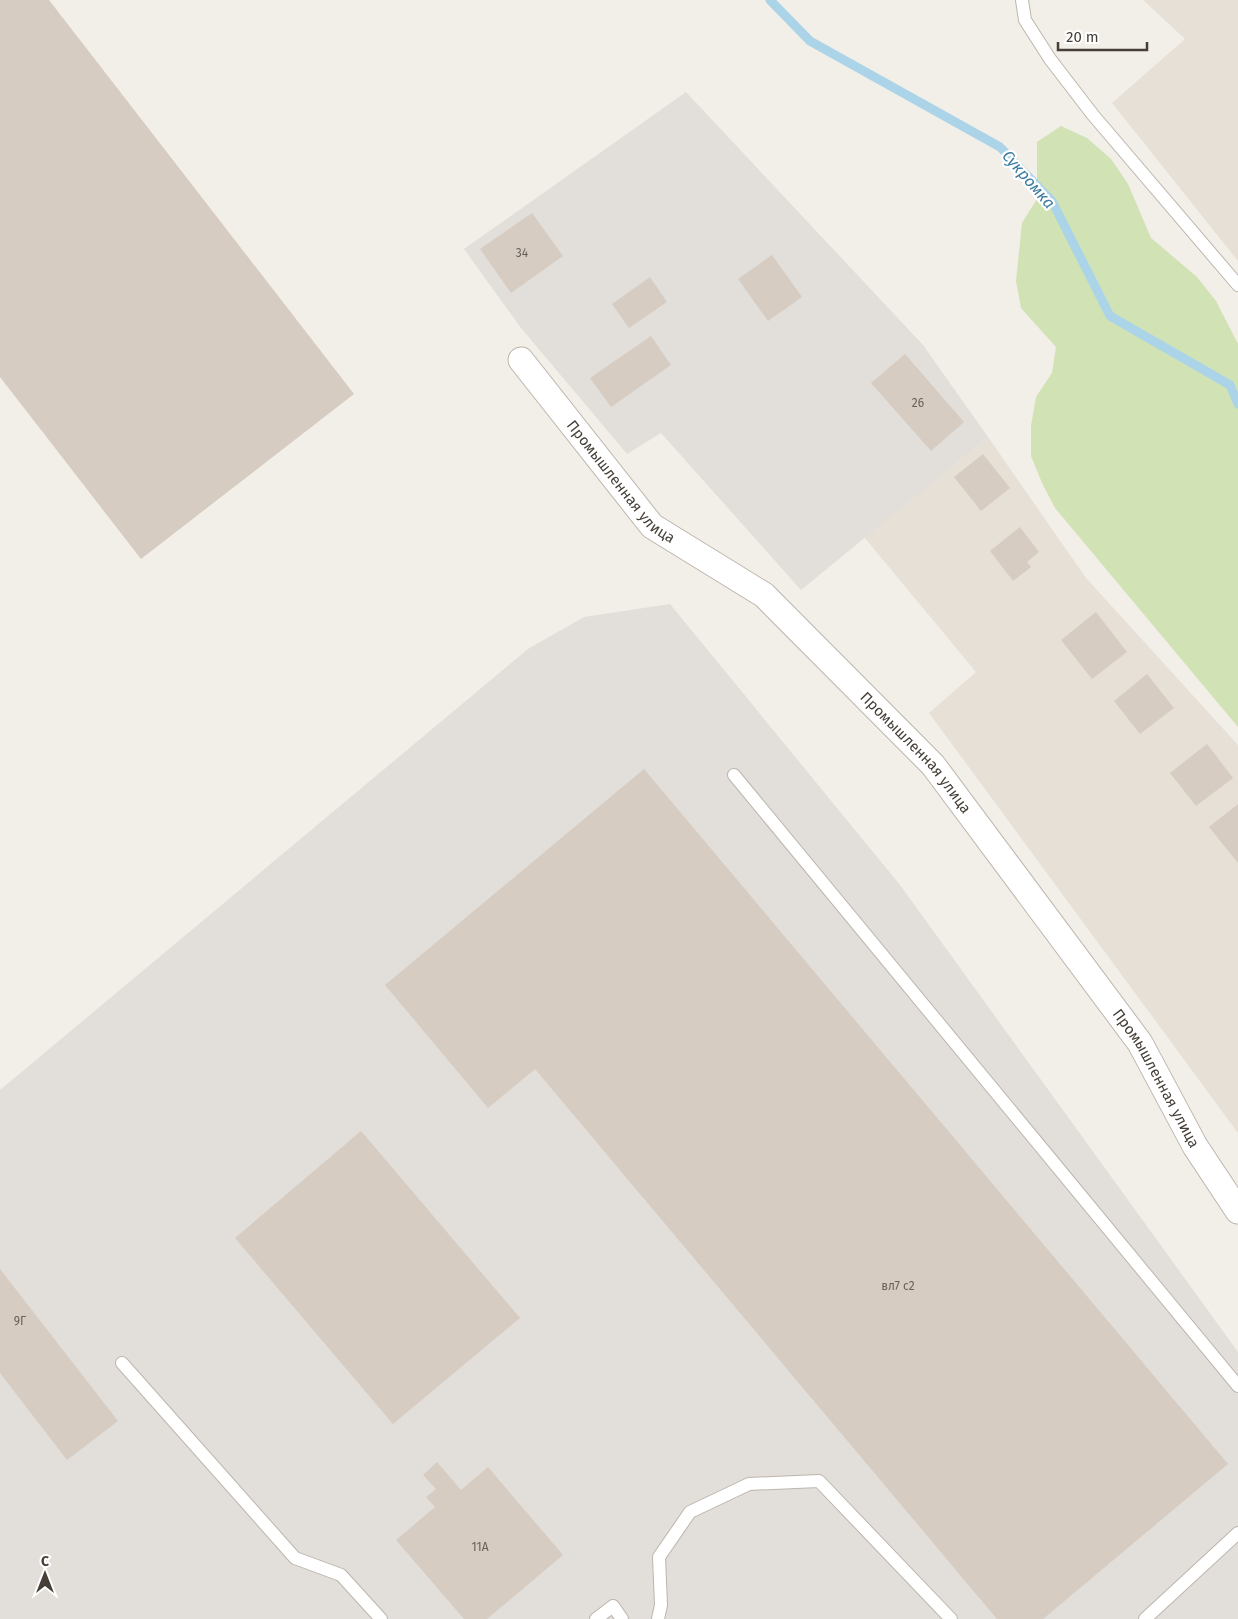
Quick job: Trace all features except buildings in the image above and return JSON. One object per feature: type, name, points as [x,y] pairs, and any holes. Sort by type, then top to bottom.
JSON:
[{"type":"street","name":"Промышленная улица","points":[[521,360],[652,526],[764,595],[933,765],[1140,1043],[1195,1146],[1238,1211]]},
{"type":"lane","points":[[1022,0],[1025,20],[1055,66],[1093,115],[1238,284]]},
{"type":"lane","points":[[734,775],[1238,1386]]},
{"type":"lane","points":[[122,1363],[295,1558],[341,1575],[381,1619]]},
{"type":"lane","points":[[658,1619],[661,1605],[659,1558],[690,1512],[749,1484],[819,1480],[951,1619]]},
{"type":"lane","points":[[1145,1619],[1238,1533]]},
{"type":"lane","points":[[596,1619],[613,1606],[622,1619]]},
{"type":"shaded area","points":[[1143,0],[1238,0],[1238,261],[1112,103],[1185,39]]},
{"type":"shaded area","points":[[686,92],[923,345],[988,437],[801,590],[661,433],[627,454],[521,328],[464,249]]},
{"type":"shaded area","points":[[988,437],[1086,578],[1238,745],[1238,1133],[929,713],[976,672],[864,537]]},
{"type":"shaded area","points":[[670,604],[900,885],[1238,1352],[1238,1619],[0,1619],[0,1090],[528,649],[584,617]]},
{"type":"green space","points":[[1061,126],[1087,138],[1111,159],[1128,184],[1151,238],[1197,277],[1216,301],[1238,344],[1238,727],[1055,508],[1031,456],[1031,426],[1036,397],[1052,373],[1056,347],[1021,308],[1016,281],[1022,223],[1037,199],[1037,142]]},
{"type":"waterway","name":"Сукромка","points":[[770,0],[810,41],[1000,147],[1052,201],[1110,316],[1230,385],[1238,404]]}]
